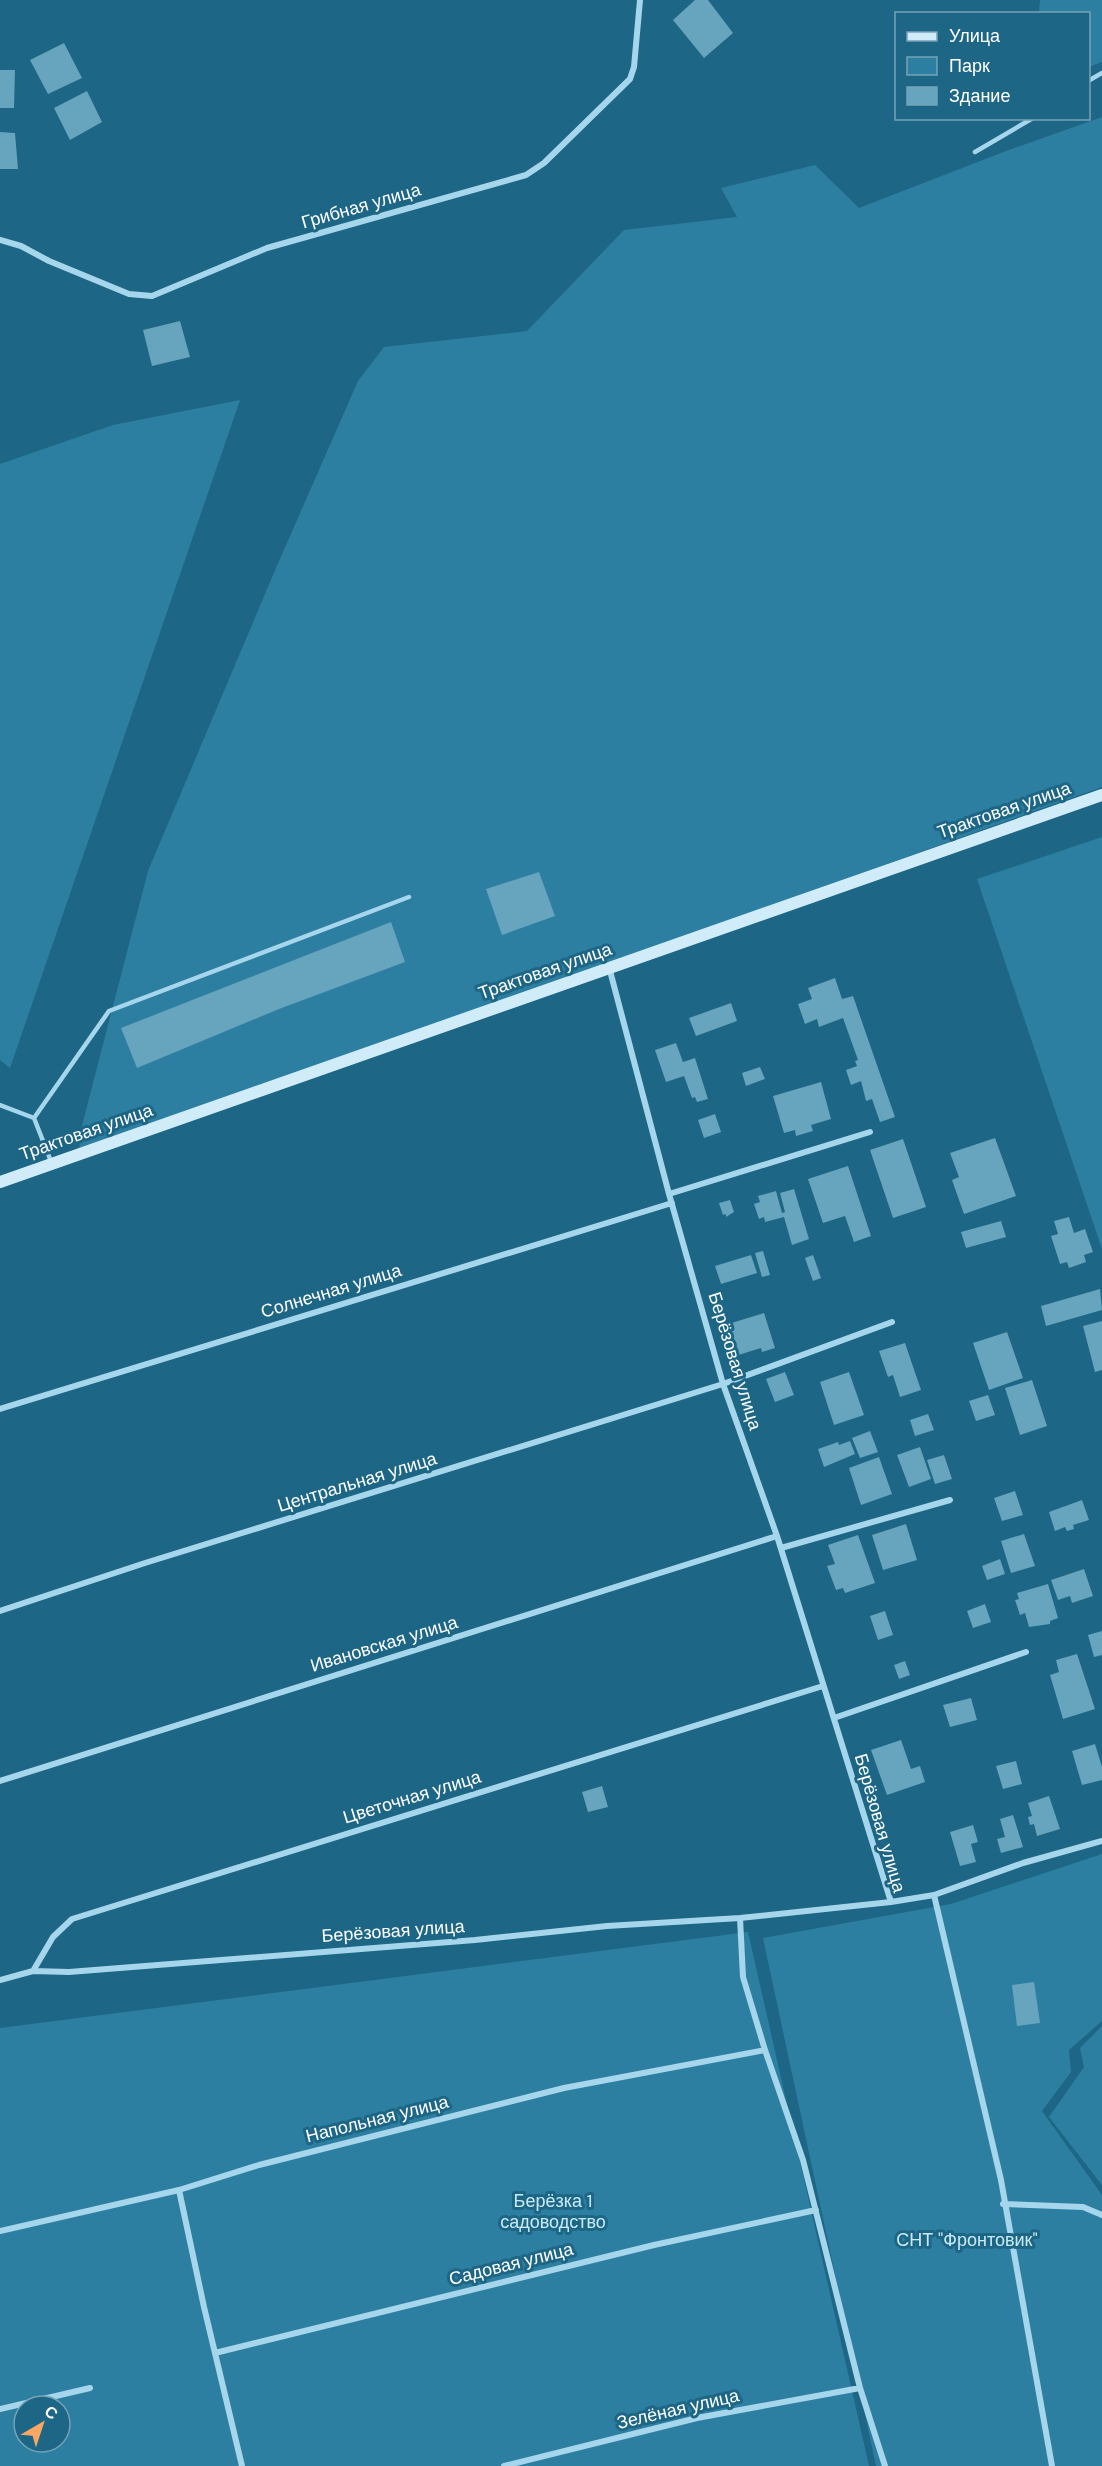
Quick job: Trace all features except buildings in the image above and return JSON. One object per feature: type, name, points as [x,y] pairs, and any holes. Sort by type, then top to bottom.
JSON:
[{"type":"street","name":"Грибная улица","points":[[0,240],[21,246],[49,261],[129,294],[152,296],[267,248],[526,175],[544,163],[630,79],[634,67],[640,0]]},
{"type":"street","name":"Трактовая улица","points":[[0,1182],[1102,795]]},
{"type":"street","name":"Берёзовая улица","points":[[0,1980],[33,1971],[69,1972],[475,1940],[607,1926],[740,1918],[891,1902],[777,1536],[723,1384],[669,1194],[609,967]]},
{"type":"street","points":[[669,1194],[870,1132]]},
{"type":"street","name":"Солнечная улица","points":[[0,1409],[672,1203]]},
{"type":"street","name":"Центральная улица","points":[[0,1611],[145,1563],[723,1384],[892,1322]]},
{"type":"street","points":[[780,1548],[950,1500]]},
{"type":"street","name":"Ивановская улица","points":[[0,1781],[777,1536]]},
{"type":"street","points":[[834,1718],[1026,1652]]},
{"type":"street","name":"Цветочная улица","points":[[33,1971],[53,1937],[72,1919],[823,1686]]},
{"type":"street","points":[[891,1902],[934,1894],[1023,1863],[1102,1842]]},
{"type":"street","points":[[934,1894],[1000,2180],[1052,2466]]},
{"type":"street","points":[[740,1918],[743,1977],[765,2050],[803,2160],[860,2388],[885,2466]]},
{"type":"street","name":"Напольная улица","points":[[0,2230],[179,2190],[259,2164],[564,2088],[765,2050]]},
{"type":"street","points":[[179,2190],[242,2466]]},
{"type":"street","points":[[1003,2204],[1083,2207],[1102,2215]]},
{"type":"street","name":"Садовая улица","points":[[215,2354],[654,2245],[816,2210]]},
{"type":"street","points":[[0,2409],[90,2388]]},
{"type":"street","name":"Зелёная улица","points":[[504,2466],[697,2418],[860,2388]]},
{"type":"lane","points":[[975,152],[1030,120]]},
{"type":"lane","points":[[34,1118],[109,1011],[410,897]]},
{"type":"lane","points":[[0,1105],[34,1118],[52,1164]]},
{"type":"green space","points":[[1040,0],[1102,0],[1102,62],[1090,67],[1090,12],[1039,12]]},
{"type":"green space","points":[[1102,117],[1102,787],[80,1153],[79,1137],[148,871],[358,381],[384,347],[527,331],[624,230],[737,217],[721,188],[815,165],[859,208],[1006,151]]},
{"type":"green space","points":[[240,400],[10,1068],[0,1060],[0,464],[113,425]]},
{"type":"green space","points":[[1102,837],[1102,1249],[977,879]]},
{"type":"green space","name":"СНТ \"Фронтовик\"","points":[[1102,1854],[1102,2021],[1069,2050],[1071,2072],[1042,2111],[1102,2195],[1102,2466],[876,2466],[763,1938],[951,1904]]},
{"type":"green space","name":"Берёзка 1 садоводство","points":[[748,1932],[869,2466],[0,2466],[0,2028]]},
{"type":"green space","points":[[1102,2026],[1102,2185],[1049,2117],[1084,2067],[1080,2048]]}]
